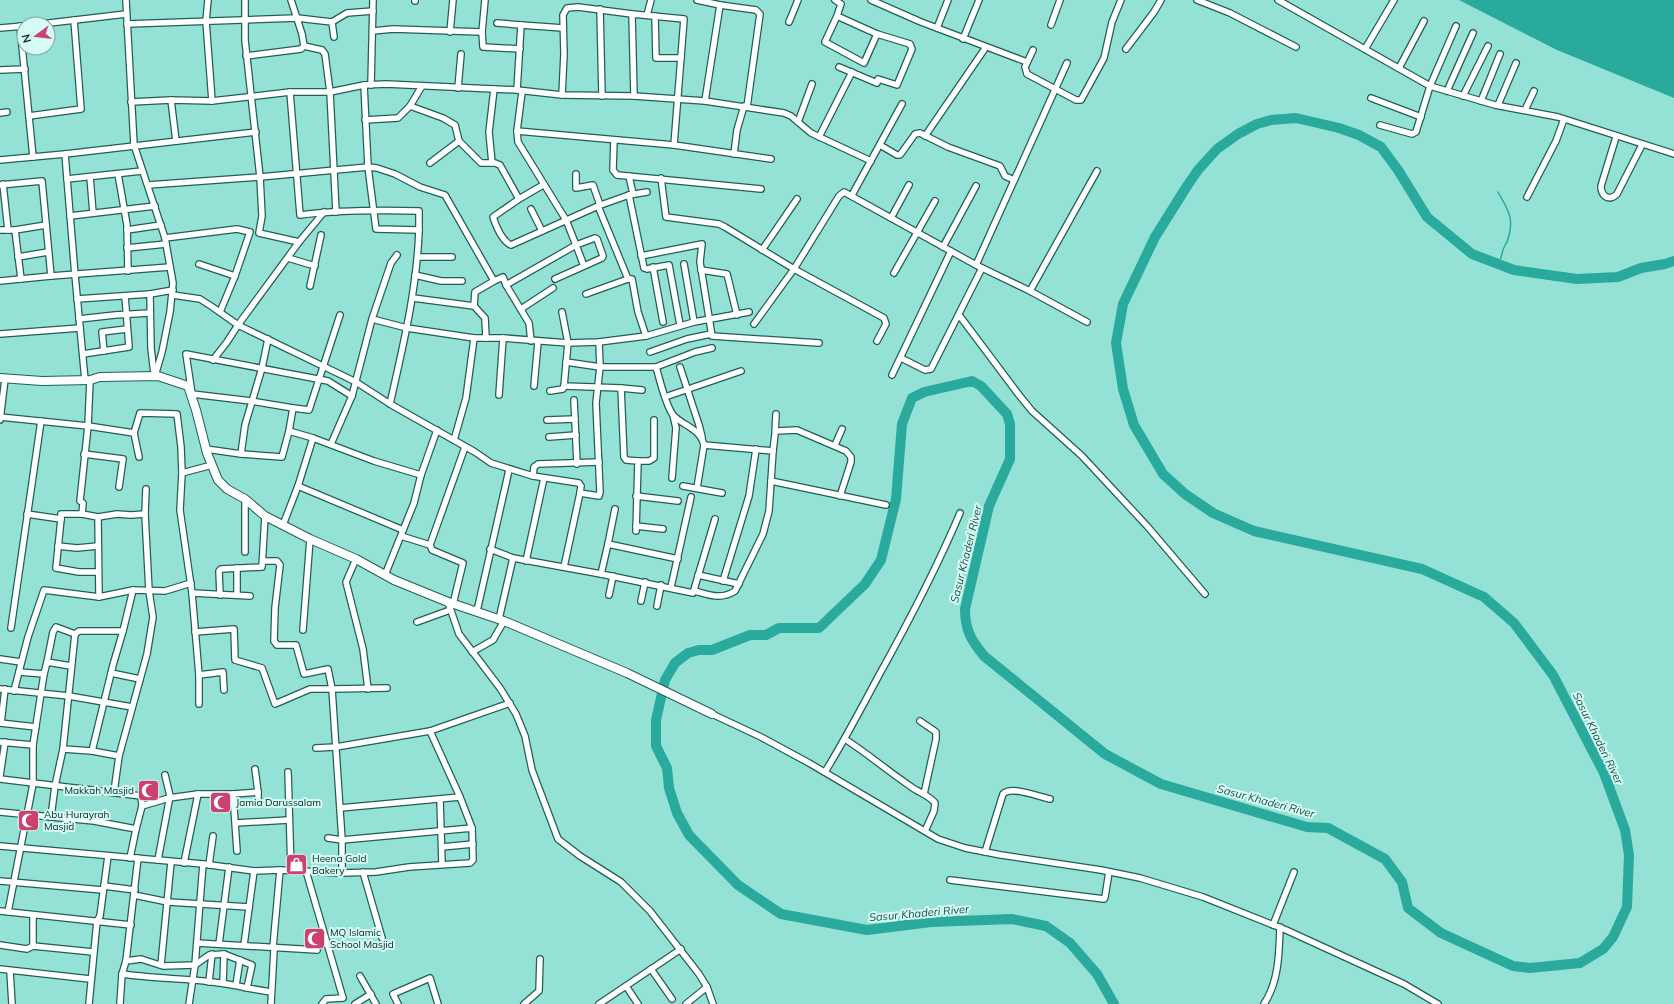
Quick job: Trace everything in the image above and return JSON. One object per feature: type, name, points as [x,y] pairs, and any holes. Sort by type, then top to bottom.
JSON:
[{"type":"street","points":[[126,0],[134,145],[165,238],[173,292],[162,352],[155,376]]},
{"type":"street","points":[[208,0],[206,21],[212,101]]},
{"type":"street","points":[[245,0],[244,40],[256,132],[260,177],[262,216],[259,234],[298,242]]},
{"type":"street","points":[[291,0],[304,46]]},
{"type":"street","points":[[371,85],[373,0]]},
{"type":"street","points":[[450,32],[453,0]]},
{"type":"street","points":[[484,0],[482,32],[483,47],[520,49]]},
{"type":"street","points":[[647,15],[651,0]]},
{"type":"street","points":[[697,0],[756,10],[760,14],[745,106],[737,130],[734,154]]},
{"type":"street","points":[[789,22],[798,0]]},
{"type":"street","points":[[835,0],[841,4],[825,42],[864,63],[877,34]]},
{"type":"street","points":[[871,0],[936,28],[1027,62]]},
{"type":"street","points":[[936,28],[948,0]]},
{"type":"street","points":[[963,38],[979,0]]},
{"type":"street","points":[[1051,25],[1060,0]]},
{"type":"street","points":[[1033,50],[1025,68],[1027,74],[1076,100],[1081,100],[1104,58],[1112,22],[1121,0]]},
{"type":"street","points":[[1126,49],[1154,12],[1161,0]]},
{"type":"street","points":[[1198,0],[1230,13],[1296,47]]},
{"type":"street","points":[[1278,0],[1430,86],[1481,101],[1564,119],[1674,154]]},
{"type":"street","points":[[1365,49],[1394,0]]},
{"type":"street","points":[[705,101],[720,5]]},
{"type":"street","points":[[562,95],[564,54],[563,15],[567,8],[578,7],[600,9],[685,20],[674,145]]},
{"type":"street","points":[[600,9],[602,96]]},
{"type":"street","points":[[127,24],[162,24],[297,18],[332,22],[347,13],[373,11]]},
{"type":"street","points":[[56,22],[126,14]]},
{"type":"street","points":[[632,14],[634,96]]},
{"type":"street","points":[[655,16],[656,58],[681,58]]},
{"type":"street","points":[[837,16],[877,34],[910,44],[912,50],[897,85],[877,81],[839,66]]},
{"type":"street","points":[[29,116],[81,109],[74,20]]},
{"type":"street","points":[[1399,68],[1424,21]]},
{"type":"street","points":[[332,22],[334,37]]},
{"type":"street","points":[[497,23],[563,28]]},
{"type":"street","points":[[521,25],[520,91],[517,131],[518,142],[543,185],[566,220],[584,266]]},
{"type":"street","points":[[1380,125],[1414,134],[1421,117],[1430,86],[1456,26]]},
{"type":"street","points":[[0,28],[16,27]]},
{"type":"street","points":[[373,31],[393,29],[482,32]]},
{"type":"street","points":[[1447,91],[1473,33]]},
{"type":"street","points":[[246,56],[301,49],[304,46],[322,50],[325,54],[330,92],[336,212]]},
{"type":"street","points":[[1463,96],[1488,46]]},
{"type":"street","points":[[925,136],[986,47]]},
{"type":"street","points":[[458,88],[461,54]]},
{"type":"street","points":[[1481,101],[1500,54]]},
{"type":"street","points":[[24,56],[33,157]]},
{"type":"street","points":[[976,265],[1067,63]]},
{"type":"street","points":[[1498,105],[1516,63]]},
{"type":"street","points":[[0,70],[25,69]]},
{"type":"street","points":[[819,137],[852,72]]},
{"type":"street","points":[[798,122],[812,84]]},
{"type":"street","points":[[131,102],[171,100],[212,101],[290,92],[330,92],[364,85],[494,89],[562,95],[634,96],[705,101],[784,113],[798,122],[805,129],[819,137],[871,161]]},
{"type":"street","points":[[364,85],[368,168],[376,229],[419,230]]},
{"type":"street","points":[[365,120],[398,118],[410,106],[422,86]]},
{"type":"street","points":[[492,163],[490,132],[494,89]]},
{"type":"street","points":[[1525,110],[1534,91]]},
{"type":"street","points":[[290,92],[300,215],[324,212],[373,210],[419,211],[418,257],[412,298],[407,328],[390,404]]},
{"type":"street","points":[[1371,98],[1421,117]]},
{"type":"street","points":[[171,100],[176,141]]},
{"type":"street","points":[[852,195],[902,104]]},
{"type":"street","points":[[410,106],[443,118],[455,125],[459,141],[481,163],[497,163],[500,165],[519,199]]},
{"type":"street","points":[[0,113],[7,112]]},
{"type":"street","points":[[1527,197],[1556,141],[1564,119]]},
{"type":"street","points":[[517,131],[674,145],[771,159]]},
{"type":"street","points":[[0,160],[256,132]]},
{"type":"street","points":[[880,145],[897,155],[902,153],[915,134],[920,133],[948,147],[1000,166],[1005,176],[1014,180]]},
{"type":"street","points":[[1616,136],[1602,182],[1601,192],[1604,196],[1613,198],[1617,194],[1642,145]]},
{"type":"street","points":[[614,140],[614,172],[617,174],[761,189]]},
{"type":"street","points":[[430,162],[459,141]]},
{"type":"street","points":[[65,154],[82,354],[87,380],[88,426],[80,501],[83,503],[82,514]]},
{"type":"street","points":[[148,185],[377,168],[395,174],[420,187],[445,195],[494,281]]},
{"type":"street","points":[[67,179],[142,171]]},
{"type":"street","points":[[1030,291],[1097,171]]},
{"type":"street","points":[[118,174],[127,230],[128,271]]},
{"type":"street","points":[[576,174],[576,188],[593,185],[599,206],[628,279]]},
{"type":"street","points":[[629,176],[633,194],[629,195]]},
{"type":"street","points":[[90,177],[93,213]]},
{"type":"street","points":[[661,178],[666,218],[719,224],[794,269],[884,318],[886,324],[877,341]]},
{"type":"street","points":[[8,230],[2,184],[42,181],[51,276]]},
{"type":"street","points":[[543,185],[519,199],[493,218],[507,243],[513,245],[599,206],[629,195],[647,192]]},
{"type":"street","points":[[891,218],[909,185]]},
{"type":"street","points":[[943,247],[976,186]]},
{"type":"street","points":[[754,324],[794,269],[839,196],[844,192],[852,195],[976,265],[1030,291],[1087,322]]},
{"type":"street","points":[[629,195],[644,269],[667,265],[670,267],[680,325]]},
{"type":"street","points":[[762,250],[796,199]]},
{"type":"street","points":[[894,273],[935,201]]},
{"type":"street","points":[[70,216],[124,211],[155,206]]},
{"type":"street","points":[[531,209],[542,231]]},
{"type":"street","points":[[213,360],[228,342],[238,325],[288,258],[298,242],[324,212]]},
{"type":"street","points":[[0,230],[15,230],[46,225]]},
{"type":"street","points":[[127,230],[161,225]]},
{"type":"street","points":[[165,238],[237,229],[250,232],[235,276],[220,312]]},
{"type":"street","points":[[15,230],[21,279]]},
{"type":"street","points":[[310,286],[321,235]]},
{"type":"street","points":[[506,285],[576,245],[597,239],[603,256],[602,258],[555,279]]},
{"type":"street","points":[[641,256],[700,243],[702,245],[700,262],[710,319],[711,334]]},
{"type":"street","points":[[127,248],[166,244]]},
{"type":"street","points":[[892,375],[951,251]]},
{"type":"street","points":[[18,257],[48,252]]},
{"type":"street","points":[[331,444],[352,396],[372,318],[391,263],[397,255]]},
{"type":"street","points":[[418,257],[452,258]]},
{"type":"street","points":[[288,258],[315,266]]},
{"type":"street","points":[[199,264],[235,276]]},
{"type":"street","points":[[684,264],[694,322]]},
{"type":"street","points":[[0,281],[170,267]]},
{"type":"street","points":[[653,268],[663,322]]},
{"type":"street","points":[[901,358],[925,370],[931,369],[982,268]]},
{"type":"street","points":[[701,270],[727,274],[737,315]]},
{"type":"street","points":[[415,275],[441,281],[462,281]]},
{"type":"street","points":[[474,306],[475,292],[503,277],[506,285],[529,323],[535,342],[534,386]]},
{"type":"street","points":[[586,294],[628,279],[632,279],[638,312],[646,336]]},
{"type":"street","points":[[521,309],[552,288]]},
{"type":"street","points":[[77,299],[173,292],[200,300],[238,325],[356,382],[390,404],[475,452],[491,464],[533,476],[579,483],[581,486],[580,493],[564,567]]},
{"type":"street","points":[[150,294],[151,348],[155,376]]},
{"type":"street","points":[[82,354],[128,347],[125,296]]},
{"type":"street","points":[[412,298],[474,306],[485,318],[486,338]]},
{"type":"street","points":[[550,391],[563,389],[564,386],[568,343],[562,312]]},
{"type":"street","points":[[372,318],[407,328],[474,338],[503,338],[535,342],[568,343],[599,342],[646,336],[680,325],[749,312]]},
{"type":"street","points":[[79,319],[150,313]]},
{"type":"street","points":[[192,394],[309,410],[340,315]]},
{"type":"street","points":[[959,315],[1032,411],[1082,456],[1147,526],[1205,594]]},
{"type":"street","points":[[0,334],[80,328]]},
{"type":"street","points":[[104,351],[102,332],[127,329]]},
{"type":"street","points":[[650,352],[687,339],[711,334],[714,337],[819,343]]},
{"type":"street","points":[[454,440],[466,398],[474,338]]},
{"type":"street","points":[[499,395],[503,338]]},
{"type":"street","points":[[241,454],[245,425],[262,368],[268,339]]},
{"type":"street","points":[[580,493],[599,496],[596,403],[600,367],[599,342]]},
{"type":"street","points":[[566,362],[600,367],[656,367],[695,352],[712,348]]},
{"type":"street","points":[[352,396],[328,381],[186,354],[192,394],[206,449],[218,480],[227,489],[245,499],[265,516],[310,539],[356,559],[385,575],[450,605],[477,610],[627,673],[761,737],[825,772],[938,839],[965,848],[985,852],[1140,878],[1203,897],[1280,928],[1404,984],[1438,1004]]},
{"type":"street","points":[[656,367],[673,414],[676,428],[672,478]]},
{"type":"street","points":[[680,368],[688,389],[704,445],[697,488]]},
{"type":"street","points":[[666,397],[741,371]]},
{"type":"street","points":[[134,433],[88,426],[0,418],[2,378],[42,381],[87,380],[100,376],[155,376],[188,386],[192,394]]},
{"type":"street","points":[[564,386],[642,390]]},
{"type":"street","points":[[622,388],[624,457],[626,460],[649,461],[654,458],[654,420]]},
{"type":"street","points":[[574,400],[577,464]]},
{"type":"street","points":[[206,449],[241,454],[282,457],[293,408]]},
{"type":"street","points":[[139,458],[134,433],[140,413],[177,414],[182,473],[180,510],[192,593],[199,675],[199,704]]},
{"type":"street","points":[[673,414],[702,437]]},
{"type":"street","points":[[490,549],[513,558],[526,561],[661,585],[690,592],[694,591],[720,597],[727,596],[735,591],[763,534],[769,511],[773,451],[776,431],[776,414]]},
{"type":"street","points":[[547,420],[575,419]]},
{"type":"street","points":[[10,628],[41,421]]},
{"type":"street","points":[[834,445],[842,429]]},
{"type":"street","points":[[385,575],[414,503],[421,475],[436,430]]},
{"type":"street","points":[[776,431],[797,430],[846,451],[851,457],[851,462],[840,496]]},
{"type":"street","points":[[289,431],[331,444],[374,461],[421,475]]},
{"type":"street","points":[[549,436],[576,435]]},
{"type":"street","points":[[283,525],[298,486],[313,438]]},
{"type":"street","points":[[704,445],[773,451]]},
{"type":"street","points":[[465,447],[430,545],[432,550],[463,563],[450,605],[459,634],[510,703],[525,736],[532,770],[558,839],[580,856],[622,882],[650,911],[681,949],[707,988],[713,1004]]},
{"type":"street","points":[[723,581],[749,496],[756,449]]},
{"type":"street","points":[[84,454],[123,459],[119,487]]},
{"type":"street","points":[[638,461],[636,528],[663,529]]},
{"type":"street","points":[[533,476],[534,467],[538,464],[577,464],[599,462]]},
{"type":"street","points":[[182,473],[212,465]]},
{"type":"street","points":[[477,610],[509,470]]},
{"type":"street","points":[[526,561],[544,478]]},
{"type":"street","points":[[771,482],[886,505]]},
{"type":"street","points":[[298,486],[403,530]]},
{"type":"street","points":[[683,486],[722,493]]},
{"type":"street","points":[[114,792],[119,756],[140,679],[153,618],[149,591],[145,514],[146,489]]},
{"type":"street","points":[[636,496],[678,501]]},
{"type":"street","points":[[671,587],[691,497]]},
{"type":"street","points":[[245,499],[245,552]]},
{"type":"street","points":[[601,574],[615,509]]},
{"type":"street","points":[[825,772],[846,739],[917,605],[945,549],[960,513]]},
{"type":"street","points":[[27,514],[61,519]]},
{"type":"street","points":[[98,572],[79,572],[56,568],[61,514],[82,514],[98,517],[117,514],[145,514]]},
{"type":"street","points":[[220,594],[219,571],[221,569],[262,567],[264,561],[265,516]]},
{"type":"street","points":[[98,517],[99,597]]},
{"type":"street","points":[[694,591],[715,519]]},
{"type":"street","points":[[401,536],[430,545]]},
{"type":"street","points":[[303,630],[310,539]]},
{"type":"street","points":[[608,544],[678,558]]},
{"type":"street","points":[[58,546],[77,548],[98,546]]},
{"type":"street","points":[[472,652],[493,640],[502,620],[513,558]]},
{"type":"street","points":[[356,559],[346,582],[363,649],[368,689]]},
{"type":"street","points":[[264,561],[277,562],[280,564],[275,608],[274,641],[277,645],[296,646],[304,674],[328,669],[332,689],[336,747],[342,840],[342,873]]},
{"type":"street","points":[[237,568],[237,595]]},
{"type":"street","points":[[698,575],[739,584]]},
{"type":"street","points":[[609,596],[613,576]]},
{"type":"street","points":[[641,601],[645,582]]},
{"type":"street","points":[[14,691],[28,636],[44,590],[47,589],[99,597],[133,590],[165,591],[191,583]]},
{"type":"street","points":[[657,606],[661,585]]},
{"type":"street","points":[[92,751],[133,590]]},
{"type":"street","points":[[192,593],[250,596]]},
{"type":"street","points":[[416,622],[450,605]]},
{"type":"street","points":[[8,912],[28,815],[33,784],[32,745],[44,674],[54,632],[56,627],[75,634]]},
{"type":"street","points":[[51,817],[55,786],[63,749],[75,634],[79,630],[123,631]]},
{"type":"street","points":[[195,632],[234,630],[234,660],[262,668],[275,704],[310,689],[387,688]]},
{"type":"street","points":[[0,659],[21,662]]},
{"type":"street","points":[[47,662],[71,666]]},
{"type":"street","points":[[19,672],[44,674]]},
{"type":"street","points":[[199,675],[223,672],[224,690]]},
{"type":"street","points":[[111,673],[140,679]]},
{"type":"street","points":[[36,727],[0,723],[3,689],[69,696],[132,707]]},
{"type":"street","points":[[316,748],[336,747],[430,731],[510,703]]},
{"type":"street","points":[[920,721],[936,732],[936,739],[924,794]]},
{"type":"street","points":[[0,846],[138,858],[254,871],[291,870],[342,873],[472,862],[472,828],[430,731]]},
{"type":"street","points":[[846,739],[873,757],[912,788],[932,798],[935,803],[934,811],[925,831]]},
{"type":"street","points":[[0,776],[3,742],[32,745]]},
{"type":"street","points":[[63,749],[92,751],[119,756]]},
{"type":"street","points":[[256,769],[258,800]]},
{"type":"street","points":[[288,772],[291,870]]},
{"type":"street","points":[[158,860],[170,796],[165,775]]},
{"type":"street","points":[[0,779],[141,796],[142,806],[130,858]]},
{"type":"street","points":[[985,852],[1005,791],[1012,790],[1050,799]]},
{"type":"street","points":[[142,806],[169,798],[198,794],[258,792]]},
{"type":"street","points":[[184,863],[198,794]]},
{"type":"street","points":[[233,794],[237,851]]},
{"type":"street","points":[[340,808],[460,798]]},
{"type":"street","points":[[440,799],[442,864]]},
{"type":"street","points":[[0,812],[94,821],[136,829]]},
{"type":"street","points":[[236,823],[290,820]]},
{"type":"street","points":[[328,838],[342,840],[472,828]]},
{"type":"street","points":[[189,1004],[195,965],[199,903],[213,836]]},
{"type":"street","points":[[442,847],[473,844]]},
{"type":"street","points":[[89,1004],[96,921],[100,916],[108,856]]},
{"type":"street","points":[[120,1004],[122,974],[126,961],[131,925],[138,858]]},
{"type":"street","points":[[161,965],[171,862]]},
{"type":"street","points":[[219,944],[229,867]]},
{"type":"street","points":[[271,1004],[273,947],[280,870]]},
{"type":"street","points":[[244,945],[254,871]]},
{"type":"street","points":[[306,871],[344,1001],[326,999],[322,1004]]},
{"type":"street","points":[[363,872],[382,938]]},
{"type":"street","points":[[950,880],[1104,898],[1106,894],[1109,872]]},
{"type":"street","points":[[1273,925],[1294,872]]},
{"type":"street","points":[[0,881],[104,888],[134,892],[168,902],[249,907]]},
{"type":"street","points":[[0,911],[131,925]]},
{"type":"street","points":[[33,915],[33,946]]},
{"type":"street","points":[[1264,1004],[1273,987],[1276,976],[1280,928]]},
{"type":"street","points":[[197,943],[317,950]]},
{"type":"street","points":[[0,946],[27,949],[33,946],[93,952]]},
{"type":"street","points":[[599,1004],[681,949]]},
{"type":"street","points":[[126,961],[141,959],[161,965],[195,965],[201,959],[212,954],[224,954],[252,965],[247,988]]},
{"type":"street","points":[[209,982],[212,954]]},
{"type":"street","points":[[223,983],[224,954]]},
{"type":"street","points":[[524,1004],[539,991],[540,959]]},
{"type":"street","points":[[236,985],[240,960]]},
{"type":"street","points":[[0,969],[90,979]]},
{"type":"street","points":[[650,969],[672,999]]},
{"type":"street","points":[[10,971],[12,1004]]},
{"type":"street","points":[[122,974],[155,979],[223,983],[271,992]]},
{"type":"street","points":[[360,976],[376,1004]]},
{"type":"street","points":[[398,1004],[393,994],[430,978],[438,1004]]},
{"type":"street","points":[[626,986],[638,1004]]},
{"type":"street","points":[[686,1004],[707,988]]},
{"type":"street","points":[[355,1004],[371,994]]},
{"type":"shaded area","points":[[1459,0],[1674,0],[1674,98],[1557,50]]},
{"type":"waterway","name":"Sasur Khaderi River","points":[[1114,1004],[1097,974],[1070,943],[1046,926],[1012,919],[931,922],[867,930],[781,914],[738,885],[689,835],[677,813],[669,788],[667,768],[656,746],[656,720],[665,680],[675,663],[688,653],[699,650],[712,650],[750,635],[766,635],[779,628],[819,628],[865,584],[881,560],[896,499],[902,424],[912,398],[924,392],[972,381],[981,386],[1007,414],[1010,424],[1010,459],[989,506],[965,609],[966,623],[970,634],[984,656],[1105,754],[1161,784],[1307,827],[1328,828],[1385,859],[1402,882],[1408,908],[1441,933],[1513,966],[1530,968],[1580,963],[1603,949],[1613,937],[1627,907],[1629,855],[1625,830],[1604,773],[1553,675],[1514,623],[1484,597],[1422,569],[1254,531],[1213,513],[1185,494],[1163,474],[1134,425],[1123,389],[1116,343],[1123,304],[1155,237],[1198,170],[1217,149],[1238,134],[1257,124],[1271,120],[1296,118],[1339,128],[1359,135],[1381,147],[1398,170],[1427,217],[1472,254],[1514,270],[1577,279],[1618,277],[1641,268],[1674,261]]},
{"type":"waterway","points":[[1498,192],[1509,214],[1511,225],[1508,240],[1498,264]]},
{"type":"place","name":"Makkah Masjid","points":[[149,790]]},
{"type":"place","name":"Jamia Darussalam","points":[[220,802]]},
{"type":"place","name":"Abu Hurayrah Masjid","points":[[29,820]]},
{"type":"place","name":"Heena Gold Bakery","points":[[297,864]]},
{"type":"place","name":"MQ Islamic School Masjid","points":[[315,938]]}]
